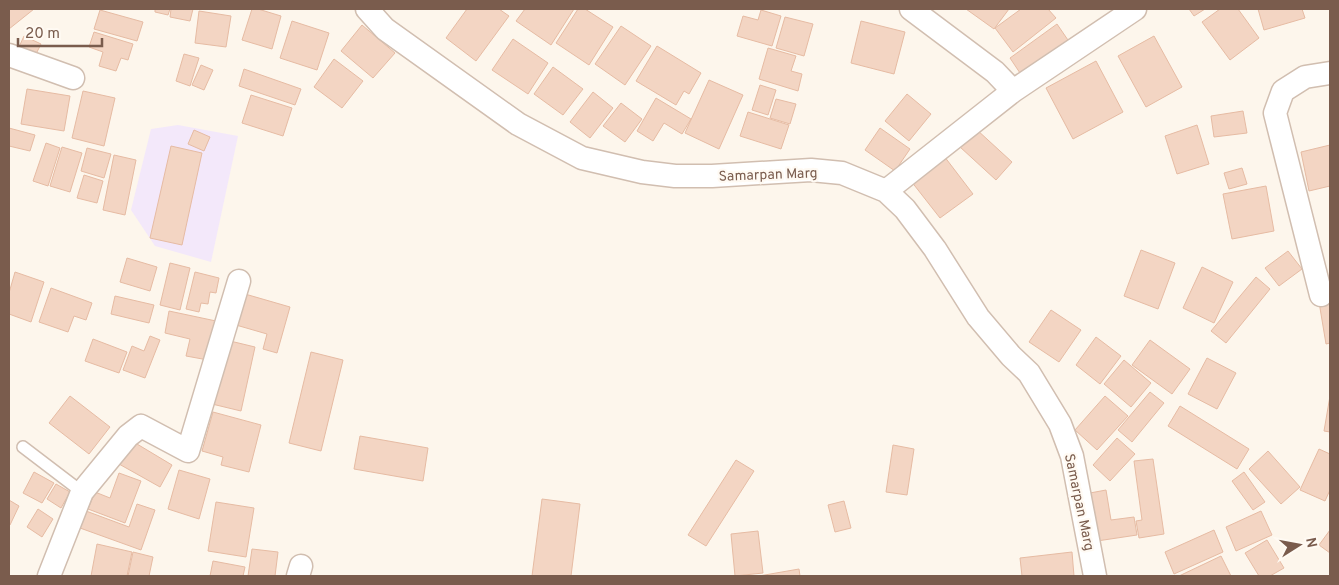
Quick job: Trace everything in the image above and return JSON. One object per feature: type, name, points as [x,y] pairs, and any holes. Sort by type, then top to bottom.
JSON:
[{"type":"street","name":"Samarpan Marg","points":[[367,9],[385,29],[518,124],[582,158],[642,172],[675,176],[712,176],[811,170],[842,173],[886,191],[905,209],[935,250],[978,317],[1011,356],[1029,373],[1060,424],[1072,456],[1095,576]]},
{"type":"street","points":[[911,9],[996,72],[1013,91]]},
{"type":"street","points":[[886,191],[1013,91],[1135,9]]},
{"type":"street","points":[[9,56],[73,78]]},
{"type":"street","points":[[1321,295],[1274,113],[1283,91],[1305,77],[1330,73]]},
{"type":"street","points":[[49,576],[82,492],[128,436],[141,426],[188,451],[239,280]]},
{"type":"lane","points":[[23,447],[82,492]]},
{"type":"shaded area","points":[[178,125],[238,136],[211,262],[155,246],[131,210],[151,129]]},
{"type":"building","points":[[9,9],[34,9],[9,29]]},
{"type":"building","points":[[155,9],[170,9],[168,15],[155,12]]},
{"type":"building","points":[[171,9],[193,9],[190,21],[170,17]]},
{"type":"building","points":[[252,9],[281,16],[272,49],[242,40]]},
{"type":"building","points":[[467,9],[499,9],[509,16],[476,61],[446,38]]},
{"type":"building","points":[[525,9],[574,9],[551,45],[516,21]]},
{"type":"building","points":[[578,9],[585,9],[613,27],[589,65],[556,43]]},
{"type":"building","points":[[966,9],[1009,9],[994,29]]},
{"type":"building","points":[[1021,9],[1048,9],[1056,18],[1013,52],[995,28]]},
{"type":"building","points":[[1189,9],[1205,9],[1194,16]]},
{"type":"building","points":[[1220,9],[1238,9],[1259,38],[1230,60],[1202,22]]},
{"type":"building","points":[[1258,9],[1302,9],[1305,18],[1264,30]]},
{"type":"building","points":[[100,10],[143,22],[137,41],[94,29]]},
{"type":"building","points":[[761,10],[781,16],[772,46],[737,36],[743,16],[758,20]]},
{"type":"building","points":[[199,11],[231,16],[226,47],[195,43]]},
{"type":"building","points":[[785,17],[813,24],[804,56],[776,48]]},
{"type":"building","points":[[292,21],[329,33],[317,70],[280,58]]},
{"type":"building","points":[[861,21],[905,32],[894,74],[851,63]]},
{"type":"building","points":[[1057,24],[1070,43],[1022,76],[1010,58]]},
{"type":"building","points":[[362,25],[395,53],[373,78],[341,51]]},
{"type":"building","points":[[621,26],[651,46],[625,85],[595,64]]},
{"type":"building","points":[[94,32],[133,44],[128,60],[121,58],[116,71],[99,66],[103,52],[89,47]]},
{"type":"building","points":[[24,36],[41,44],[36,54],[19,47]]},
{"type":"building","points":[[1154,36],[1182,87],[1146,107],[1118,56]]},
{"type":"building","points":[[513,39],[548,63],[528,94],[492,70]]},
{"type":"building","points":[[657,46],[701,73],[689,94],[684,91],[676,105],[636,81]]},
{"type":"building","points":[[768,48],[796,56],[791,71],[802,74],[798,91],[759,79]]},
{"type":"building","points":[[184,54],[199,58],[190,86],[176,81]]},
{"type":"building","points":[[334,59],[363,81],[342,108],[314,87]]},
{"type":"building","points":[[1096,61],[1123,112],[1073,139],[1046,88]]},
{"type":"building","points":[[201,65],[213,70],[204,90],[192,85]]},
{"type":"building","points":[[553,67],[583,89],[563,115],[534,94]]},
{"type":"building","points":[[244,69],[301,89],[295,105],[239,86]]},
{"type":"building","points":[[709,80],[743,95],[719,149],[685,133]]},
{"type":"building","points":[[760,85],[776,90],[768,115],[752,110]]},
{"type":"building","points":[[27,89],[70,96],[64,131],[21,124]]},
{"type":"building","points":[[83,91],[115,98],[104,146],[72,138]]},
{"type":"building","points":[[593,92],[613,108],[590,138],[570,122]]},
{"type":"building","points":[[907,94],[931,114],[909,141],[885,121]]},
{"type":"building","points":[[251,95],[292,108],[283,136],[242,123]]},
{"type":"building","points":[[656,98],[691,119],[682,134],[664,123],[653,141],[637,131]]},
{"type":"building","points":[[776,99],[796,104],[790,124],[770,118]]},
{"type":"building","points":[[621,103],[642,119],[625,142],[603,126]]},
{"type":"building","points":[[1243,111],[1247,133],[1214,137],[1211,116]]},
{"type":"building","points":[[748,112],[789,125],[781,149],[740,136]]},
{"type":"building","points":[[1197,125],[1209,164],[1177,174],[1165,136]]},
{"type":"building","points":[[9,128],[35,135],[30,151],[9,146]]},
{"type":"building","points":[[880,128],[910,149],[895,171],[865,150]]},
{"type":"building","points":[[976,129],[1012,162],[996,180],[960,147]]},
{"type":"building","points":[[194,130],[210,137],[204,151],[188,144]]},
{"type":"building","points":[[46,143],[60,148],[48,186],[33,181]]},
{"type":"building","points":[[1330,145],[1330,186],[1309,191],[1301,152]]},
{"type":"building","points":[[171,146],[202,153],[182,245],[150,238]]},
{"type":"building","points":[[62,147],[82,153],[70,192],[50,186]]},
{"type":"building","points":[[87,148],[111,154],[104,178],[81,171]]},
{"type":"building","points":[[114,155],[136,160],[125,215],[103,210]]},
{"type":"building","points":[[944,156],[973,194],[940,218],[911,181]]},
{"type":"building","points":[[1242,168],[1247,184],[1229,189],[1224,173]]},
{"type":"building","points":[[84,175],[103,181],[97,203],[77,198]]},
{"type":"building","points":[[1266,186],[1274,231],[1232,239],[1223,194]]},
{"type":"building","points":[[1141,250],[1175,263],[1158,309],[1124,296]]},
{"type":"building","points":[[1288,251],[1302,269],[1279,286],[1265,268]]},
{"type":"building","points":[[127,258],[157,267],[150,291],[120,282]]},
{"type":"building","points":[[170,263],[190,268],[180,310],[160,305]]},
{"type":"building","points":[[1202,267],[1233,282],[1214,323],[1183,308]]},
{"type":"building","points":[[15,272],[44,282],[31,322],[9,314],[9,293]]},
{"type":"building","points":[[195,272],[219,278],[216,293],[210,292],[208,304],[201,303],[199,312],[186,309]]},
{"type":"building","points":[[1256,277],[1270,289],[1226,343],[1211,331]]},
{"type":"building","points":[[51,288],[92,303],[86,320],[74,316],[68,332],[39,322]]},
{"type":"building","points":[[245,294],[290,307],[277,353],[263,349],[267,334],[236,325]]},
{"type":"building","points":[[115,296],[154,305],[149,323],[111,314]]},
{"type":"building","points":[[1330,300],[1330,343],[1326,344],[1319,302]]},
{"type":"building","points":[[1051,310],[1081,330],[1059,362],[1029,342]]},
{"type":"building","points":[[169,311],[216,321],[208,360],[186,356],[190,339],[165,333]]},
{"type":"building","points":[[150,336],[160,340],[145,378],[123,370],[132,346],[144,351]]},
{"type":"building","points":[[1096,337],[1121,356],[1100,384],[1076,365]]},
{"type":"building","points":[[93,339],[127,352],[119,373],[85,361]]},
{"type":"building","points":[[226,340],[255,347],[241,411],[212,404]]},
{"type":"building","points":[[1150,340],[1190,369],[1172,394],[1132,365]]},
{"type":"building","points":[[311,352],[343,360],[321,451],[289,443]]},
{"type":"building","points":[[1207,358],[1236,373],[1217,409],[1188,394]]},
{"type":"building","points":[[1124,360],[1151,383],[1131,407],[1104,384]]},
{"type":"building","points":[[1150,392],[1164,403],[1132,442],[1118,430]]},
{"type":"building","points":[[70,396],[110,427],[89,454],[49,423]]},
{"type":"building","points":[[1105,396],[1128,416],[1097,450],[1075,430]]},
{"type":"building","points":[[1330,396],[1330,432],[1324,431]]},
{"type":"building","points":[[1180,406],[1249,449],[1237,469],[1168,426]]},
{"type":"building","points":[[213,412],[261,425],[249,472],[221,465],[223,457],[202,451]]},
{"type":"building","points":[[360,436],[428,448],[423,481],[354,469]]},
{"type":"building","points":[[1117,438],[1135,454],[1110,481],[1093,465]]},
{"type":"building","points":[[132,441],[172,465],[160,487],[119,464]]},
{"type":"building","points":[[893,445],[914,449],[907,495],[886,492]]},
{"type":"building","points":[[1319,449],[1330,454],[1330,490],[1325,501],[1300,490]]},
{"type":"building","points":[[1268,451],[1300,487],[1281,504],[1249,469]]},
{"type":"building","points":[[1153,459],[1164,534],[1139,538],[1136,521],[1142,520],[1134,461]]},
{"type":"building","points":[[736,460],[754,471],[706,546],[688,535]]},
{"type":"building","points":[[179,470],[210,479],[199,519],[168,509]]},
{"type":"building","points":[[34,472],[54,483],[42,503],[23,493]]},
{"type":"building","points":[[1244,472],[1265,502],[1253,510],[1232,481]]},
{"type":"building","points":[[119,473],[141,481],[125,523],[88,509],[95,492],[110,498]]},
{"type":"building","points":[[56,484],[70,492],[61,508],[47,499]]},
{"type":"building","points":[[1106,490],[1111,520],[1134,517],[1137,535],[1097,541],[1090,493]]},
{"type":"building","points":[[542,499],[580,504],[571,576],[532,576]]},
{"type":"building","points":[[9,500],[19,506],[10,525],[9,525]]},
{"type":"building","points":[[844,501],[851,528],[835,532],[828,505]]},
{"type":"building","points":[[216,502],[254,508],[246,557],[208,551]]},
{"type":"building","points":[[137,504],[155,510],[141,550],[80,528],[86,511],[129,527]]},
{"type":"building","points":[[38,509],[53,519],[42,537],[27,527]]},
{"type":"building","points":[[1261,511],[1272,535],[1236,551],[1226,527]]},
{"type":"building","points":[[1214,530],[1223,552],[1174,574],[1165,552]]},
{"type":"building","points":[[1330,530],[1330,553],[1319,545]]},
{"type":"building","points":[[758,531],[763,573],[735,576],[731,534]]},
{"type":"building","points":[[1267,540],[1284,568],[1270,576],[1259,576],[1245,553]]},
{"type":"building","points":[[97,544],[132,552],[127,576],[91,576]]},
{"type":"building","points":[[252,549],[278,552],[275,576],[248,576]]},
{"type":"building","points":[[133,552],[153,557],[149,576],[128,576]]},
{"type":"building","points":[[1072,552],[1074,576],[1022,576],[1020,558]]},
{"type":"building","points":[[1221,556],[1231,576],[1179,576]]},
{"type":"building","points":[[213,561],[245,567],[243,576],[210,576]]},
{"type":"building","points":[[799,569],[800,576],[759,576]]}]
